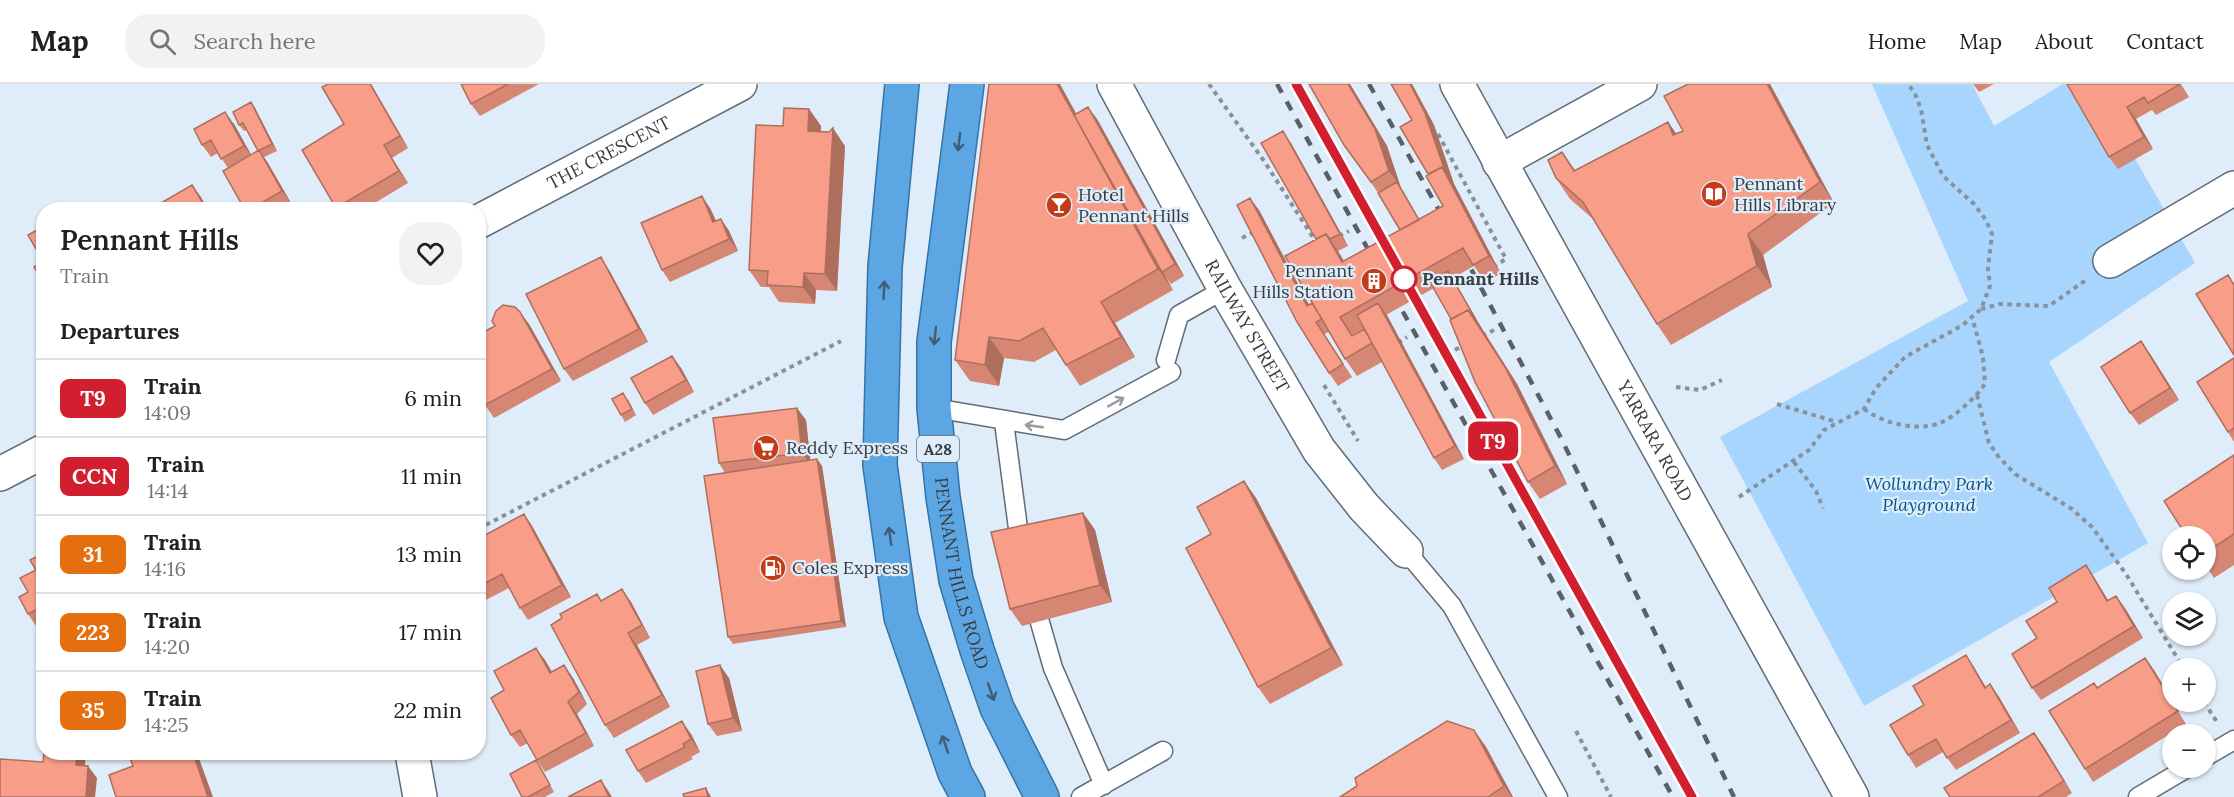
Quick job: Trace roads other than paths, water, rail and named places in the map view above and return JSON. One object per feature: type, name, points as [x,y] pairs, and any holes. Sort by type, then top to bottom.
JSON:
[{"type":"highway","points":[[902,84],[885,267],[880,465],[901,617],[955,773],[968,797]]},
{"type":"highway","name":"PENNANT HILLS ROAD","points":[[967,84],[934,342],[934,408],[943,497],[956,580],[997,708],[1042,797]]},
{"type":"street","name":"THE CRESCENT","points":[[486,218],[740,84]]},
{"type":"street","name":"RAILWAY STREET","points":[[1114,84],[1225,289],[1319,450],[1364,507],[1406,551]]},
{"type":"street","name":"YARRARA ROAD","points":[[1457,84],[1852,797]]},
{"type":"street","points":[[1499,162],[1640,84]]},
{"type":"street","points":[[2110,261],[2234,188]]},
{"type":"street","points":[[0,474],[36,455]]},
{"type":"street","points":[[413,760],[420,797]]},
{"type":"lane","points":[[934,408],[1004,422],[1064,430],[1168,366],[1179,315],[1225,289]]},
{"type":"lane","points":[[1004,422],[1018,539],[1053,668],[1104,784]]},
{"type":"lane","points":[[1406,551],[1452,606],[1558,797]]},
{"type":"lane","points":[[2216,751],[2234,740]]},
{"type":"lane","points":[[1081,797],[1162,751]]},
{"type":"lane","points":[[2138,797],[2170,778]]},
{"type":"railway","points":[[1277,84],[1375,262]]},
{"type":"railway","points":[[1296,84],[1390,254]]},
{"type":"railway","points":[[1369,84],[1446,223]]},
{"type":"railway","points":[[1462,252],[1561,438],[1734,797]]},
{"type":"railway","points":[[1408,286],[1692,797]]},
{"type":"railway","points":[[1393,294],[1673,797]]},
{"type":"train","name":"T9","points":[[1296,84],[1692,797]]},
{"type":"place","name":"Pennant Hills Library","points":[[1714,194]]},
{"type":"place","name":"Hotel Pennant Hills","points":[[1059,205]]},
{"type":"place","name":"Pennant Hills","points":[[1404,279]]},
{"type":"place","name":"Pennant Hills Station","points":[[1374,281]]},
{"type":"place","name":"Reddy Express","points":[[766,448]]},
{"type":"place","name":"Coles Express","points":[[773,568]]},
{"type":"park label","name":"Wollundry Park Playground","points":[[1929,494]]}]
